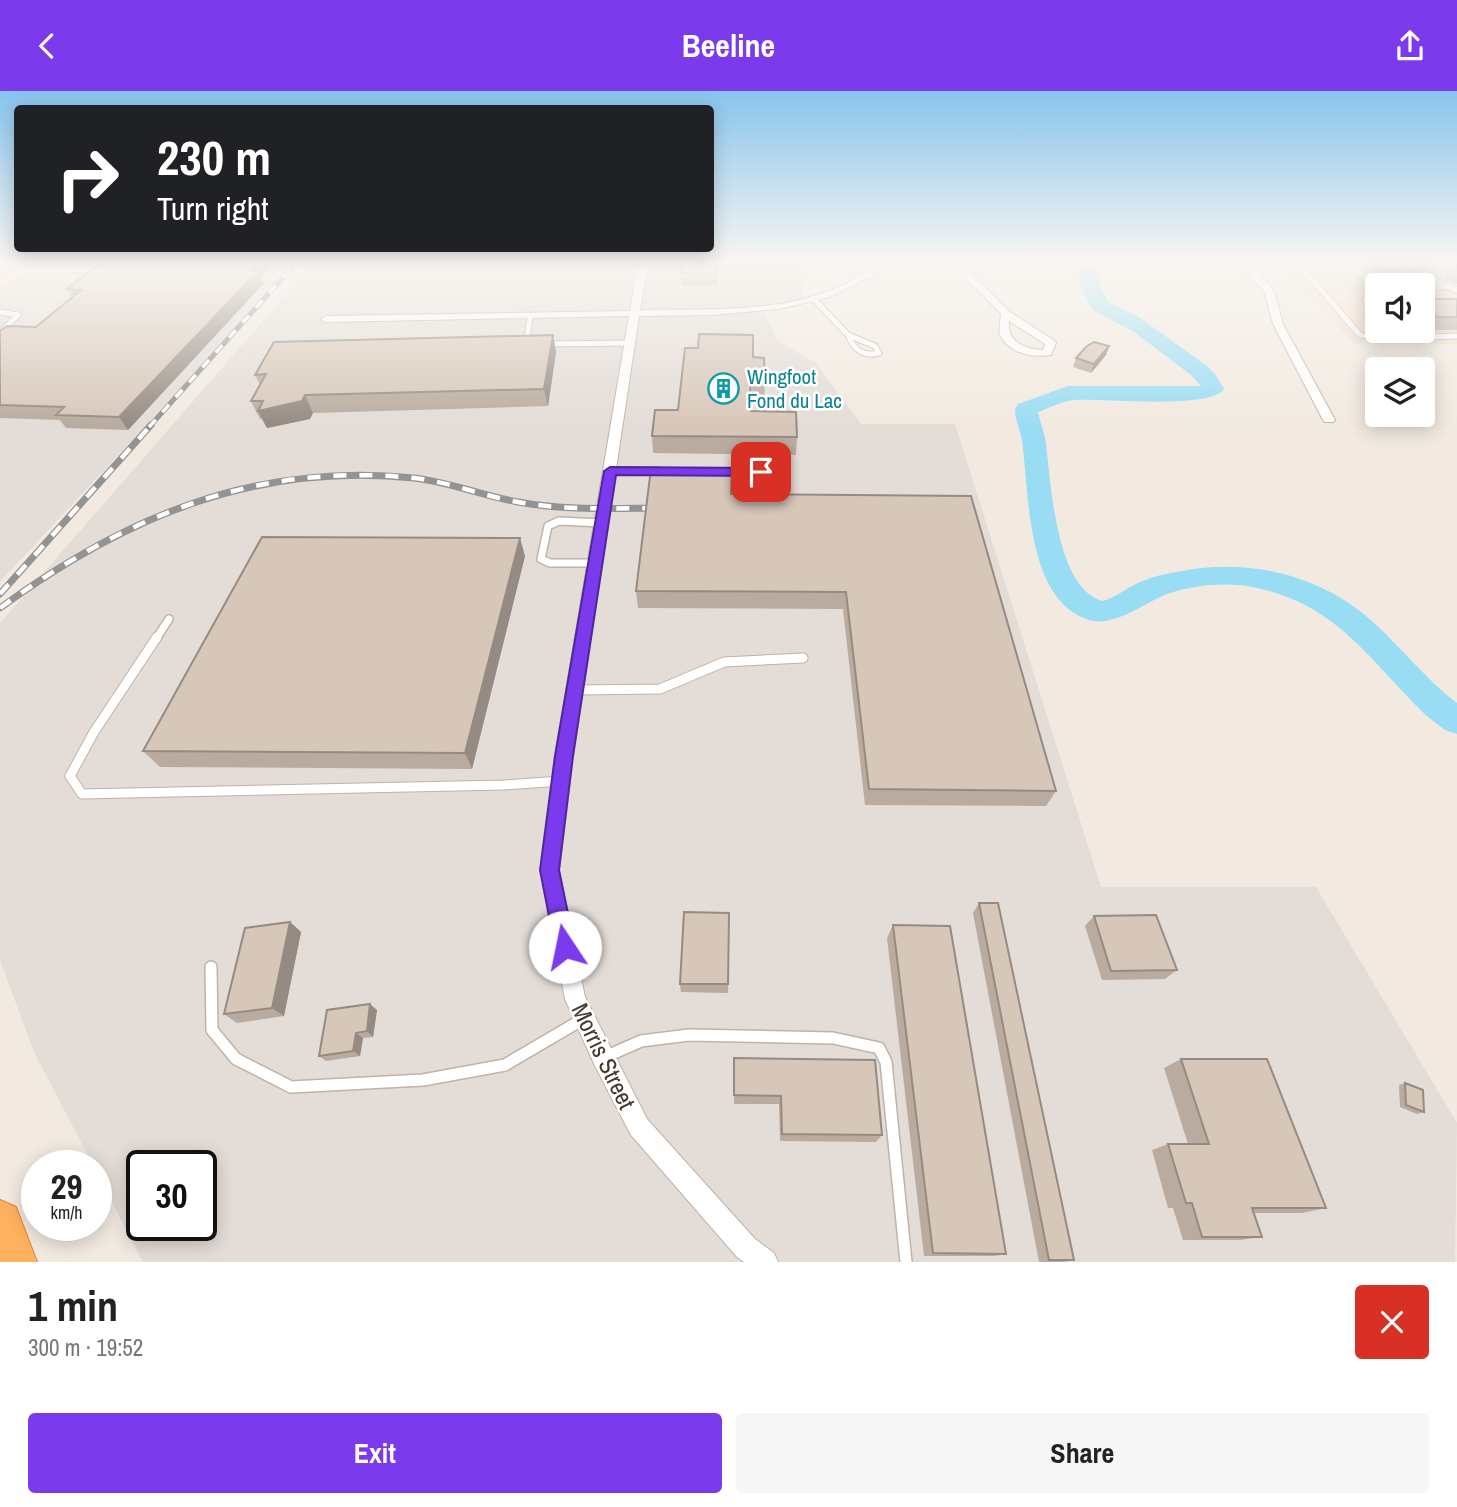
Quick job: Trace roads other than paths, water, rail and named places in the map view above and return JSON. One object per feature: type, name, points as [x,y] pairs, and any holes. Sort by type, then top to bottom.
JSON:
[{"type":"highway","points":[[0,1223],[13,1262]]},
{"type":"street","points":[[326,319],[486,317]]},
{"type":"street","name":"Morris Street","points":[[635,317],[561,781],[550,870],[575,999],[639,1127],[746,1248],[765,1262]]},
{"type":"street","points":[[1005,317],[1002,323],[1005,337],[1016,347],[1029,354],[1047,353],[1051,343],[1010,317]]},
{"type":"street","points":[[1276,317],[1329,421]]},
{"type":"lane","points":[[0,333],[16,317]]},
{"type":"lane","points":[[530,317],[527,340],[534,344],[630,343]]},
{"type":"lane","points":[[831,317],[848,335],[875,347],[879,353],[869,356],[859,353],[852,346],[848,335]]},
{"type":"lane","points":[[1344,317],[1360,335],[1365,336]]},
{"type":"lane","points":[[1435,337],[1457,337]]},
{"type":"lane","points":[[610,471],[664,471]]},
{"type":"lane","points":[[719,472],[786,472]]},
{"type":"lane","points":[[596,563],[550,563],[541,559],[548,526],[559,521],[602,523]]},
{"type":"lane","points":[[169,619],[94,732],[70,776],[82,794],[504,785],[561,781]]},
{"type":"lane","points":[[575,690],[660,689],[724,662],[803,657]]},
{"type":"lane","points":[[211,967],[212,1030],[236,1059],[291,1087],[423,1080],[505,1065],[585,1019]]},
{"type":"lane","points":[[603,1058],[641,1041],[689,1035],[833,1038],[880,1048],[886,1062],[906,1262]]},
{"type":"waterway","points":[[1125,317],[1203,374],[1213,389],[1197,394],[1068,393],[1026,409],[1048,539],[1055,564],[1066,587],[1079,603],[1095,611],[1109,610],[1165,584],[1208,577],[1252,577],[1294,588],[1316,596],[1342,612],[1439,708],[1457,721]]},
{"type":"railway","points":[[149,427],[248,317]]},
{"type":"railway","points":[[0,594],[151,425]]},
{"type":"railway","points":[[0,608],[47,575],[145,522],[195,503],[247,488],[300,479],[356,475],[414,478],[536,505],[666,508]]},
{"type":"place","name":"Wingfoot Fond du Lac","points":[[724,388]]}]
